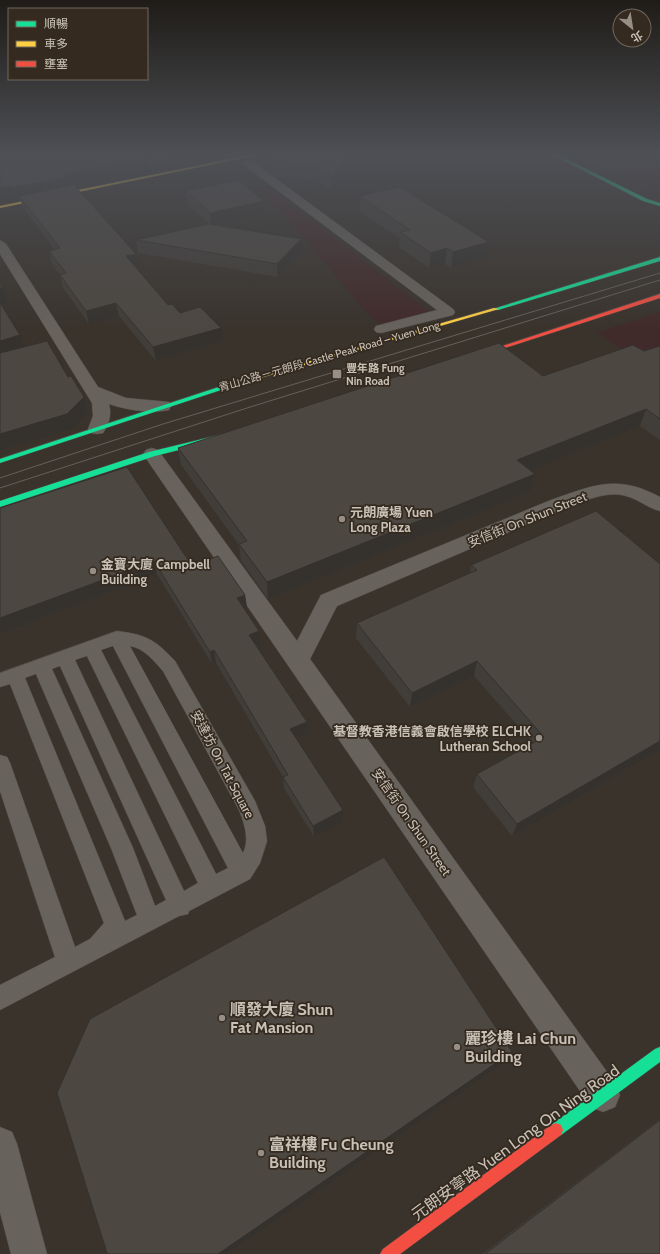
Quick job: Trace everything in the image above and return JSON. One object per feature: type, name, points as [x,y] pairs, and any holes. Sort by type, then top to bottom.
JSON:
[{"type":"main road","points":[[642,264],[660,254]]},
{"type":"main road","name":"青山公路－元朗段 Castle Peak Road – Yuen Long","points":[[0,461],[163,406],[386,334],[516,303],[660,259]]},
{"type":"main road","points":[[466,358],[660,296]]},
{"type":"main road","points":[[0,504],[152,454],[231,433]]},
{"type":"main road","name":"元朗安寧路 Yuen Long On Ning Road","points":[[388,1254],[660,1054]]},
{"type":"street","name":"青山公路－元朗段 Castle Peak Road – Yuen Long","points":[[315,212],[448,312],[386,334]]},
{"type":"street","points":[[0,244],[6,265],[92,390],[103,411],[102,420],[97,429]]},
{"type":"street","points":[[92,390],[106,398],[120,403],[138,406],[163,406]]},
{"type":"street","points":[[152,454],[298,660]]},
{"type":"street","name":"安信街 On Shun Street","points":[[603,1095],[298,660],[329,601],[558,504],[597,491],[623,489],[640,494],[660,505]]},
{"type":"street","points":[[0,1144],[29,1254]]},
{"type":"lane","name":"安達坊 On Tat Square","points":[[0,998],[180,906],[242,872],[253,860],[257,843],[254,822],[248,807],[169,666],[156,652],[140,641],[116,638],[8,678]]},
{"type":"lane","points":[[116,638],[242,872]]},
{"type":"lane","points":[[90,647],[212,888]]},
{"type":"lane","points":[[65,657],[180,906]]},
{"type":"lane","points":[[41,666],[122,848],[150,921]]},
{"type":"lane","points":[[8,678],[116,926],[92,951]]},
{"type":"lane","points":[[0,763],[46,892],[69,963]]},
{"type":"shaded area","points":[[281,212],[299,212],[430,312],[383,326],[368,314]]},
{"type":"shaded area","points":[[660,311],[660,353],[639,360],[597,333]]},
{"type":"building","points":[[31,212],[98,212],[136,254],[126,256],[168,305],[172,304],[180,313],[200,307],[221,328],[153,347],[116,303],[86,311],[60,275],[66,273],[49,251],[60,248]]},
{"type":"building","points":[[383,212],[440,212],[489,242],[453,252],[447,248],[431,253],[400,232],[410,230]]},
{"type":"building","points":[[209,224],[301,239],[277,264],[136,240]]},
{"type":"building","points":[[0,303],[20,335],[0,341]]},
{"type":"building","points":[[47,341],[68,377],[71,376],[84,397],[67,414],[0,434],[0,353]]},
{"type":"building","points":[[499,343],[543,376],[633,345],[644,351],[660,346],[660,419],[646,409],[517,460],[535,474],[267,582],[239,544],[247,541],[178,448]]},
{"type":"building","points":[[127,467],[192,566],[218,556],[245,595],[237,598],[259,631],[249,635],[307,722],[290,729],[343,810],[313,826],[283,777],[288,775],[214,650],[210,652],[154,561],[0,618],[0,508]]},
{"type":"building","points":[[596,511],[660,564],[660,741],[517,824],[477,774],[544,737],[477,661],[412,693],[357,623],[477,570],[471,565]]},
{"type":"building","points":[[384,857],[512,1052],[218,1254],[107,1253],[57,1093],[90,1019]]},
{"type":"building","points":[[660,1120],[660,1254],[485,1254]]},
{"type":"tram line","points":[[0,478],[163,424],[660,273]]},
{"type":"tram line","points":[[0,488],[247,408],[660,280]]},
{"type":"traffic: fast","points":[[496,309],[660,259]]},
{"type":"traffic: fast","points":[[0,461],[234,384]]},
{"type":"traffic: fast","points":[[0,504],[152,454],[219,437]]},
{"type":"traffic: fast","points":[[556,1130],[660,1054]]},
{"type":"traffic: slow","points":[[234,384],[496,309]]},
{"type":"traffic: jam","points":[[475,356],[660,296]]},
{"type":"traffic: jam","points":[[388,1254],[556,1130]]},
{"type":"place","name":"豐年路 Fung Nin Road","points":[[337,374]]},
{"type":"place","name":"元朗廣場 Yuen Long Plaza","points":[[342,519]]},
{"type":"place","name":"金寶大廈 Campbell Building","points":[[93,571]]},
{"type":"place","name":"基督教香港信義會啟信學校 ELCHK Lutheran School","points":[[539,738]]},
{"type":"place","name":"順發大廈 Shun Fat Mansion","points":[[222,1018]]},
{"type":"place","name":"麗珍樓 Lai Chun Building","points":[[457,1047]]},
{"type":"place","name":"富祥樓 Fu Cheung Building","points":[[261,1153]]}]
